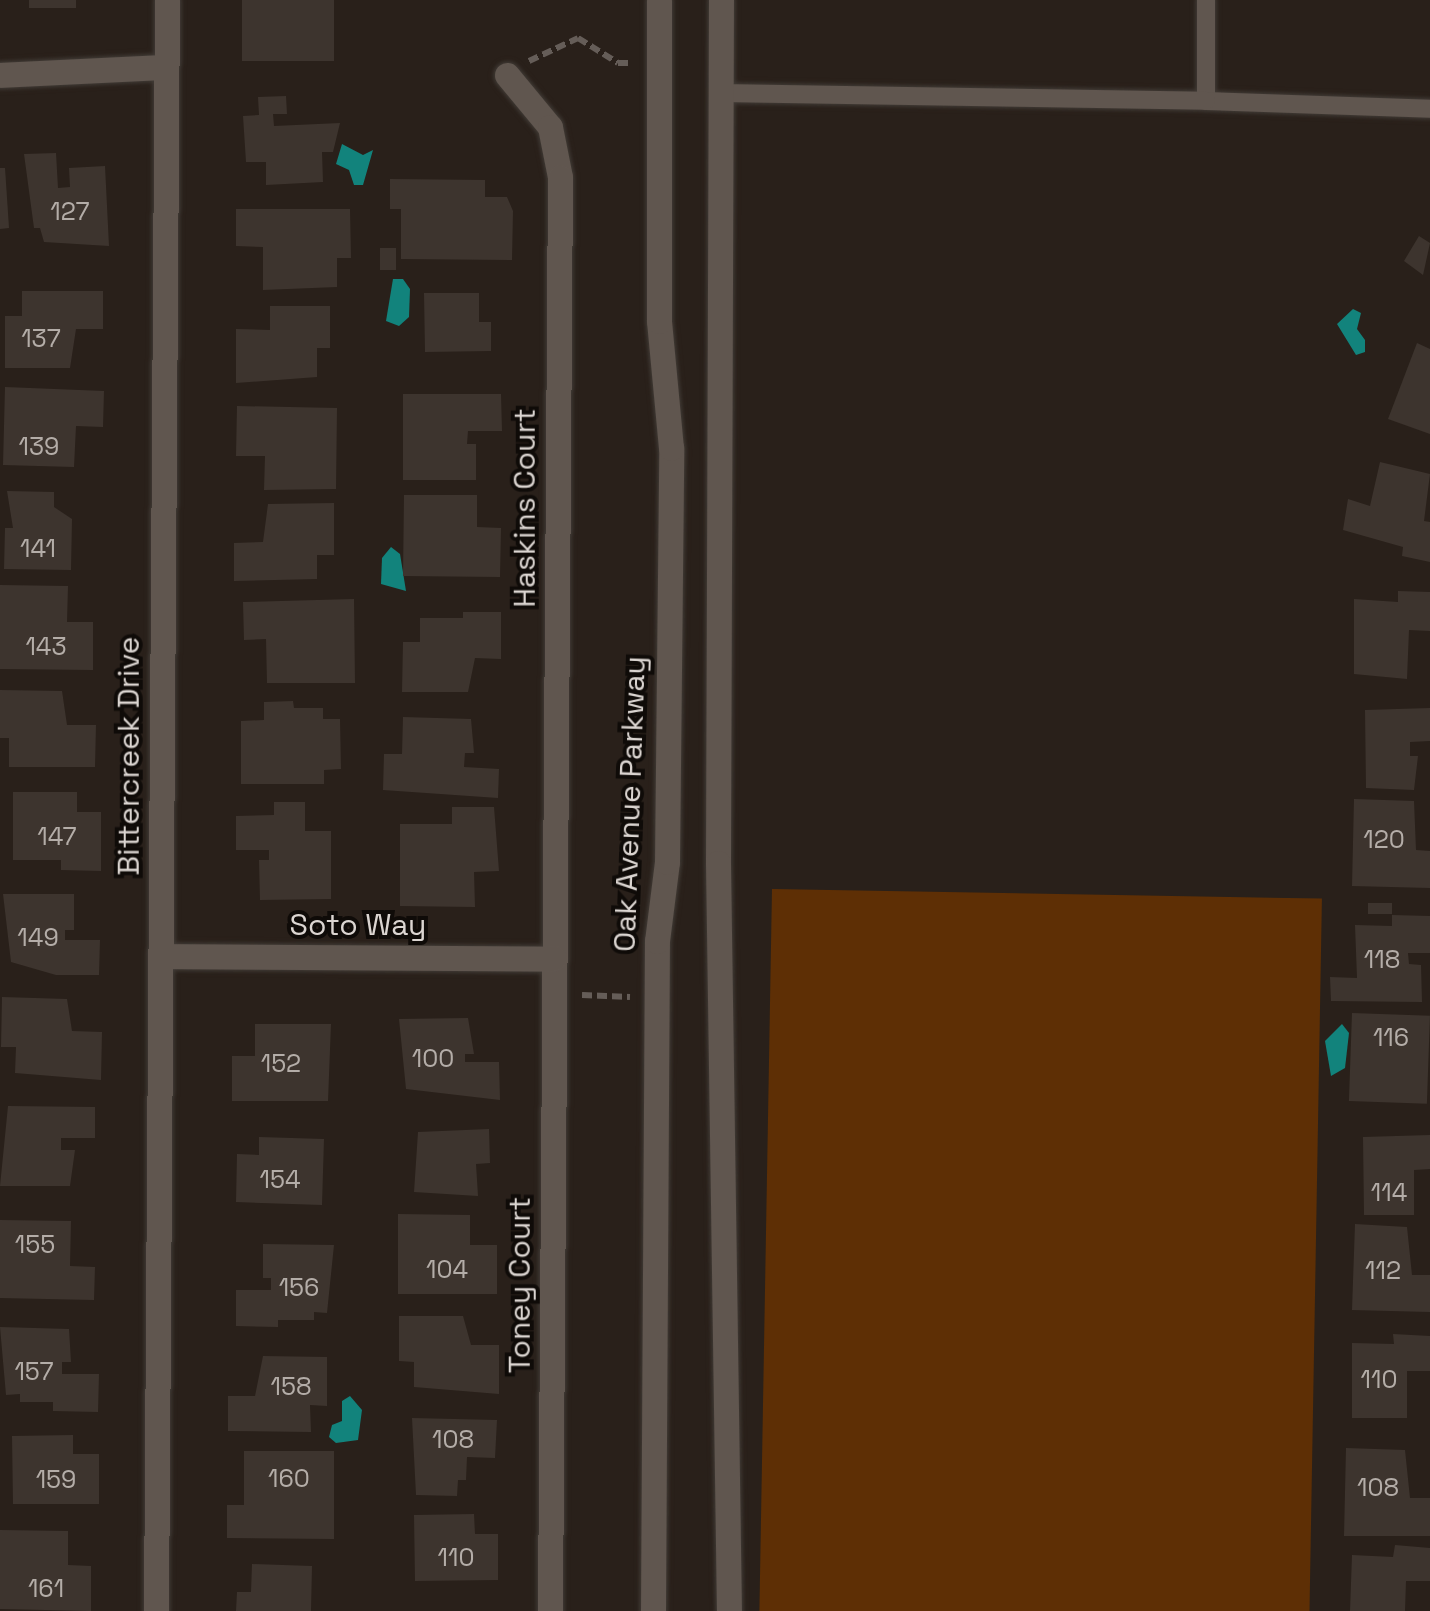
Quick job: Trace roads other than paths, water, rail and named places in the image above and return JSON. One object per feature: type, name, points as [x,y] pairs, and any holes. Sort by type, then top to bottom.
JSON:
[{"type":"street","name":"Bittercreek Drive","points":[[156,1611],[167,0]]},
{"type":"street","name":"Oak Avenue Parkway","points":[[653,1611],[657,941],[667,862],[671,448],[659,321],[659,0]]},
{"type":"street","points":[[721,0],[718,864],[729,1611]]},
{"type":"street","points":[[0,75],[166,67]]},
{"type":"street","name":"Haskins Court","points":[[507,75],[550,127],[560,177],[554,959]]},
{"type":"street","name":"Soto Way","points":[[160,956],[554,959]]},
{"type":"street","name":"Toney Court","points":[[550,1611],[554,959]]},
{"type":"lane","points":[[1206,0],[1206,101]]},
{"type":"lane","points":[[720,93],[1206,101],[1430,110]]},
{"type":"water","points":[[342,144],[363,155],[373,150],[363,185],[354,185],[349,170],[336,164]]},
{"type":"water","points":[[393,279],[403,279],[410,289],[409,317],[399,326],[386,321]]},
{"type":"water","points":[[1353,309],[1361,313],[1357,329],[1365,340],[1365,352],[1356,355],[1337,324]]},
{"type":"water","points":[[391,547],[400,554],[406,591],[381,584],[382,558]]},
{"type":"water","points":[[1342,1024],[1349,1033],[1345,1068],[1331,1076],[1325,1041]]},
{"type":"water","points":[[350,1396],[362,1410],[358,1440],[336,1443],[329,1437],[332,1425],[342,1421],[342,1401]]}]
